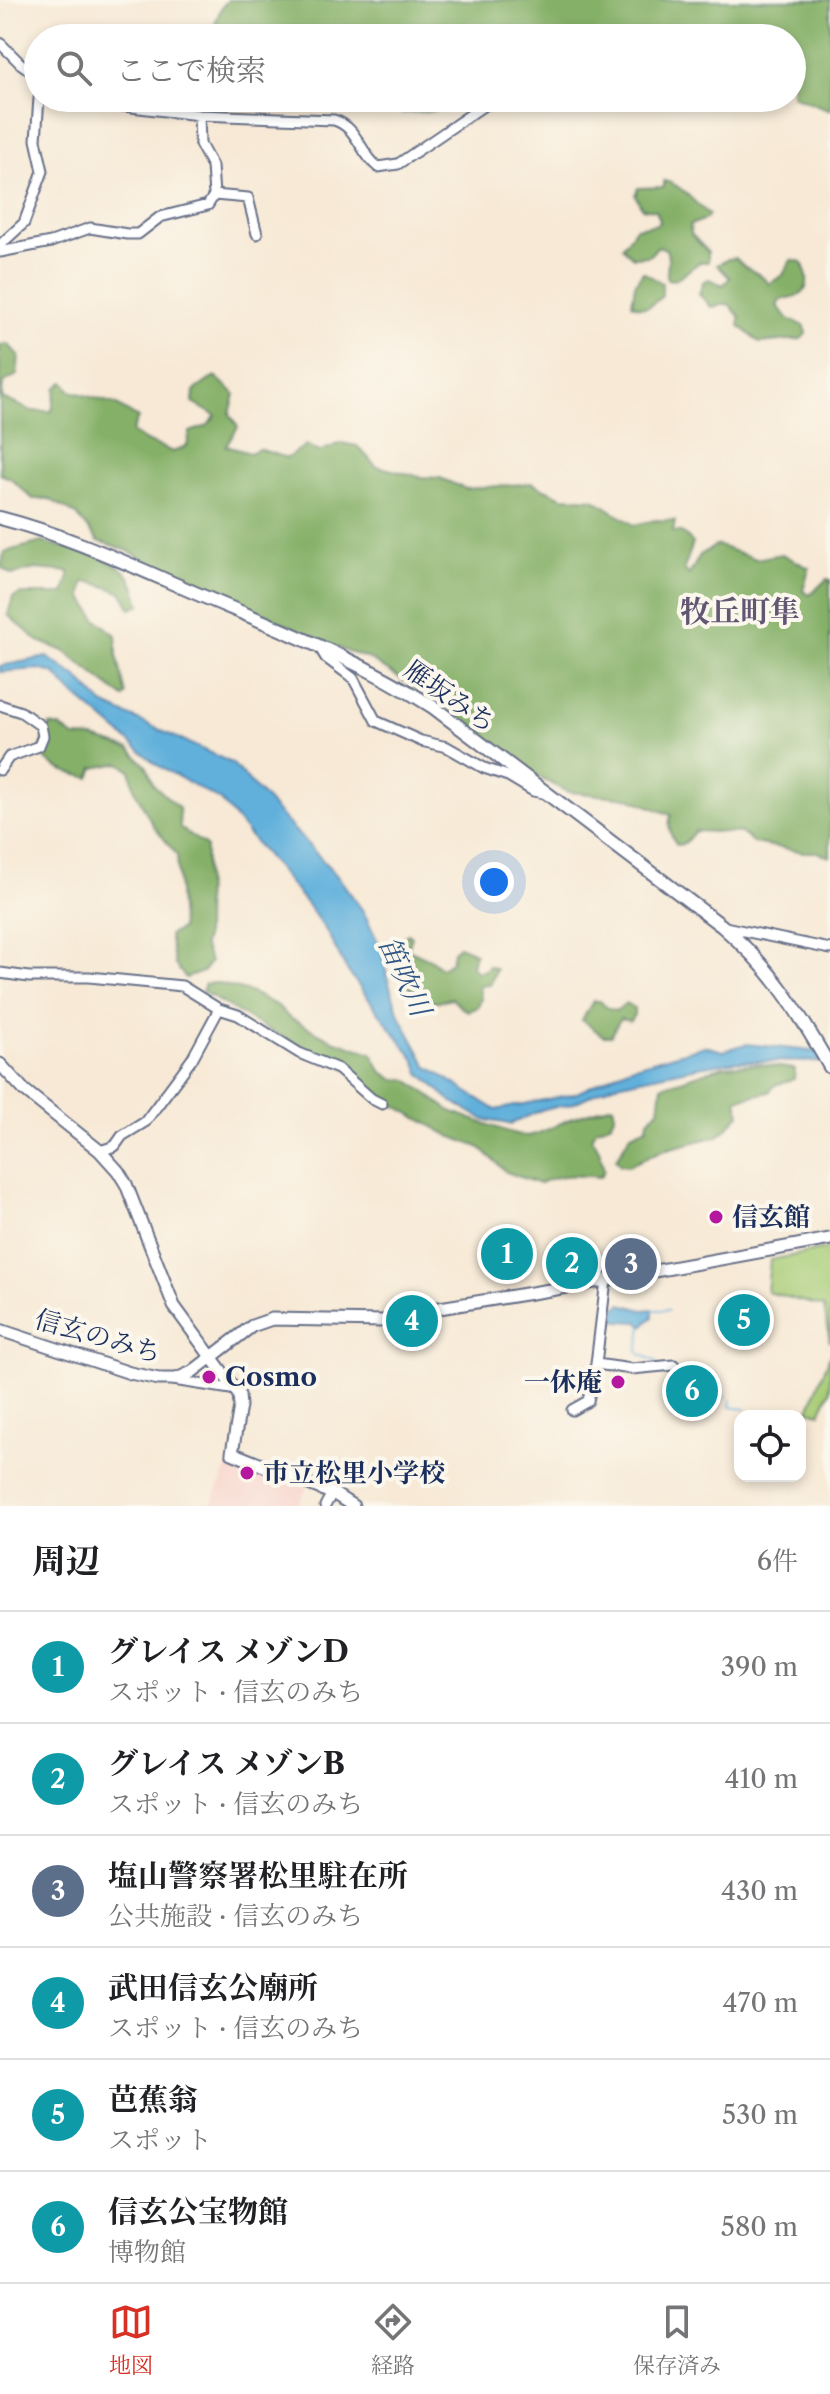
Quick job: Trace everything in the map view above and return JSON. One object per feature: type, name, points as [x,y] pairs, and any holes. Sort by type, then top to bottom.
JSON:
[{"type":"highway","name":"雁坂みち","points":[[0,518],[66,538],[318,645],[385,677],[433,707],[722,926],[757,957],[804,1021],[830,1067]]},
{"type":"main road","points":[[0,1064],[24,1090],[100,1151],[126,1184],[174,1306],[237,1390],[240,1406],[232,1453],[332,1493],[353,1506]]},
{"type":"main road","name":"信玄のみち","points":[[0,1330],[130,1373],[169,1379],[184,1377],[252,1326],[272,1319],[384,1321],[430,1309],[830,1239]]},
{"type":"street","points":[[0,43],[24,66]]},
{"type":"street","points":[[0,245],[24,223],[43,171],[36,140],[38,112]]},
{"type":"street","points":[[174,112],[334,120],[345,123],[354,132],[369,161],[378,167],[388,167],[412,155],[474,112]]},
{"type":"street","points":[[0,252],[51,242],[90,228],[138,234],[160,217],[208,205],[214,195],[212,166],[200,144],[199,115]]},
{"type":"street","points":[[214,195],[248,198],[257,234]]},
{"type":"street","points":[[318,645],[326,658],[353,678],[376,721],[421,741],[454,750],[533,791],[546,793]]},
{"type":"street","points":[[0,705],[21,712],[41,726],[43,736],[39,746],[9,757],[0,770]]},
{"type":"street","points":[[722,926],[830,949]]},
{"type":"street","points":[[0,973],[182,986],[219,1009],[238,1015],[299,1053],[338,1069],[382,1104]]},
{"type":"street","points":[[100,1151],[115,1146],[122,1136],[145,1122],[192,1059],[219,1009]]},
{"type":"street","points":[[572,1410],[588,1401],[596,1364],[606,1280]]},
{"type":"street","points":[[596,1364],[632,1369],[674,1365]]},
{"type":"street","points":[[169,1379],[237,1390]]},
{"type":"street","points":[[325,1506],[332,1493]]},
{"type":"shaded area","name":"市立松里小学校","points":[[232,1458],[307,1487],[298,1506],[210,1506]]},
{"type":"green space","points":[[228,0],[830,0],[830,110],[806,101],[806,24],[215,24]]},
{"type":"green space","points":[[664,181],[682,190],[709,214],[706,219],[690,225],[691,234],[708,252],[708,262],[700,262],[675,280],[667,279],[666,249],[658,246],[649,256],[633,257],[622,247],[636,228],[658,224],[660,220],[656,210],[642,208],[635,195],[638,188],[664,187]]},
{"type":"green space","points":[[736,258],[769,284],[783,275],[791,260],[802,262],[807,278],[805,289],[797,296],[781,299],[777,306],[790,320],[805,326],[806,334],[801,339],[760,343],[739,325],[740,317],[729,304],[711,307],[699,294],[703,282],[709,279],[723,285],[730,278],[717,265]]},
{"type":"green space","points":[[643,272],[662,283],[662,296],[645,307],[632,304],[635,284]]},
{"type":"green space","points":[[8,344],[19,356],[17,375],[3,383],[2,398],[32,411],[52,411],[56,388],[64,382],[71,391],[115,404],[138,418],[132,432],[173,452],[187,446],[190,432],[207,426],[216,416],[193,403],[194,391],[215,376],[235,394],[230,414],[238,427],[226,446],[250,453],[259,449],[287,458],[306,445],[319,452],[341,443],[357,446],[376,466],[421,477],[440,478],[466,489],[532,483],[562,497],[594,499],[634,525],[656,520],[675,521],[673,532],[681,532],[693,543],[684,569],[689,575],[700,555],[717,545],[756,559],[782,554],[809,568],[803,591],[810,595],[827,579],[830,580],[830,857],[817,852],[754,843],[741,833],[695,831],[684,844],[677,845],[670,830],[671,815],[629,798],[569,792],[543,780],[456,714],[369,659],[326,644],[193,579],[98,541],[77,515],[49,499],[33,499],[10,478],[0,474],[0,345]]},
{"type":"green space","points":[[42,542],[111,563],[121,568],[132,582],[140,605],[131,609],[122,593],[99,584],[84,582],[82,596],[96,619],[116,635],[124,698],[64,651],[38,641],[8,615],[13,597],[21,594],[64,594],[70,572],[35,569],[12,575],[1,567],[4,552]]},
{"type":"green space","points":[[50,725],[60,727],[74,737],[93,738],[130,749],[147,767],[154,785],[179,808],[180,828],[206,846],[203,945],[210,962],[203,972],[186,978],[175,965],[169,935],[181,929],[177,855],[153,825],[135,791],[130,770],[120,763],[94,768],[90,778],[55,766],[40,750]]},
{"type":"green space","points":[[408,934],[412,937],[408,949],[441,968],[451,962],[453,951],[459,946],[475,953],[472,967],[477,972],[489,966],[496,969],[490,985],[479,986],[481,999],[478,1007],[468,1011],[452,998],[431,1001],[427,995],[409,987],[398,941]]},
{"type":"green space","points":[[217,983],[252,993],[330,1039],[372,1053],[381,1071],[395,1080],[406,1079],[451,1111],[513,1133],[533,1135],[576,1116],[613,1105],[615,1114],[610,1124],[596,1129],[591,1138],[599,1149],[604,1170],[600,1177],[561,1176],[539,1184],[506,1172],[481,1148],[450,1136],[382,1098],[346,1068],[270,1031],[202,991],[205,984]]},
{"type":"green space","points":[[593,1001],[600,1001],[616,1011],[626,1003],[634,1008],[634,1015],[630,1021],[620,1019],[611,1036],[603,1036],[582,1020]]},
{"type":"green space","points":[[758,1064],[795,1069],[794,1079],[775,1085],[769,1092],[737,1099],[740,1115],[718,1136],[663,1150],[628,1166],[620,1165],[616,1159],[631,1134],[647,1127],[648,1120],[659,1110],[662,1086],[724,1066]]},
{"type":"green space","points":[[830,1248],[830,1342],[824,1307],[767,1292],[770,1260]]},
{"type":"green space","points":[[830,1355],[830,1391],[820,1413],[809,1410]]},
{"type":"water","points":[[47,657],[77,677],[103,704],[232,763],[339,878],[363,911],[383,952],[399,1014],[427,1066],[496,1110],[577,1093],[628,1068],[705,1046],[723,1051],[746,1044],[830,1053],[830,1062],[737,1061],[698,1067],[612,1085],[572,1104],[544,1109],[511,1124],[485,1120],[451,1101],[420,1073],[415,1060],[346,969],[327,932],[306,903],[220,800],[157,765],[70,691],[54,673],[38,669],[0,672],[0,666]]},
{"type":"water","points":[[621,1304],[643,1310],[653,1309],[653,1317],[643,1326],[638,1322],[618,1321],[615,1310]]},
{"type":"waterway","points":[[725,1294],[735,1300],[742,1322],[760,1326]]},
{"type":"waterway","points":[[653,1310],[669,1310]]},
{"type":"waterway","points":[[638,1352],[642,1326]]},
{"type":"waterway","points":[[640,1354],[657,1362]]},
{"type":"waterway","points":[[711,1399],[713,1395],[726,1397]]},
{"type":"waterway","points":[[731,1400],[730,1407],[745,1409]]},
{"type":"place","name":"信玄館","points":[[716,1217]]},
{"type":"place","name":"グレイス メゾンD","points":[[507,1254]]},
{"type":"place","name":"グレイス メゾンB","points":[[572,1263]]},
{"type":"place","name":"塩山警察署松里駐在所","points":[[631,1264]]},
{"type":"place","name":"芭蕉翁","points":[[744,1320]]},
{"type":"place","name":"武田信玄公廟所","points":[[412,1321]]},
{"type":"place","name":"Cosmo","points":[[209,1377]]},
{"type":"place","name":"一休庵","points":[[618,1382]]},
{"type":"place","name":"信玄公宝物館","points":[[692,1391]]},
{"type":"place","name":"市立松里小学校","points":[[247,1473]]},
{"type":"district","name":"牧丘町隼","points":[[740,611]]},
{"type":"water label","name":"笛吹川","points":[[405,976]]}]
